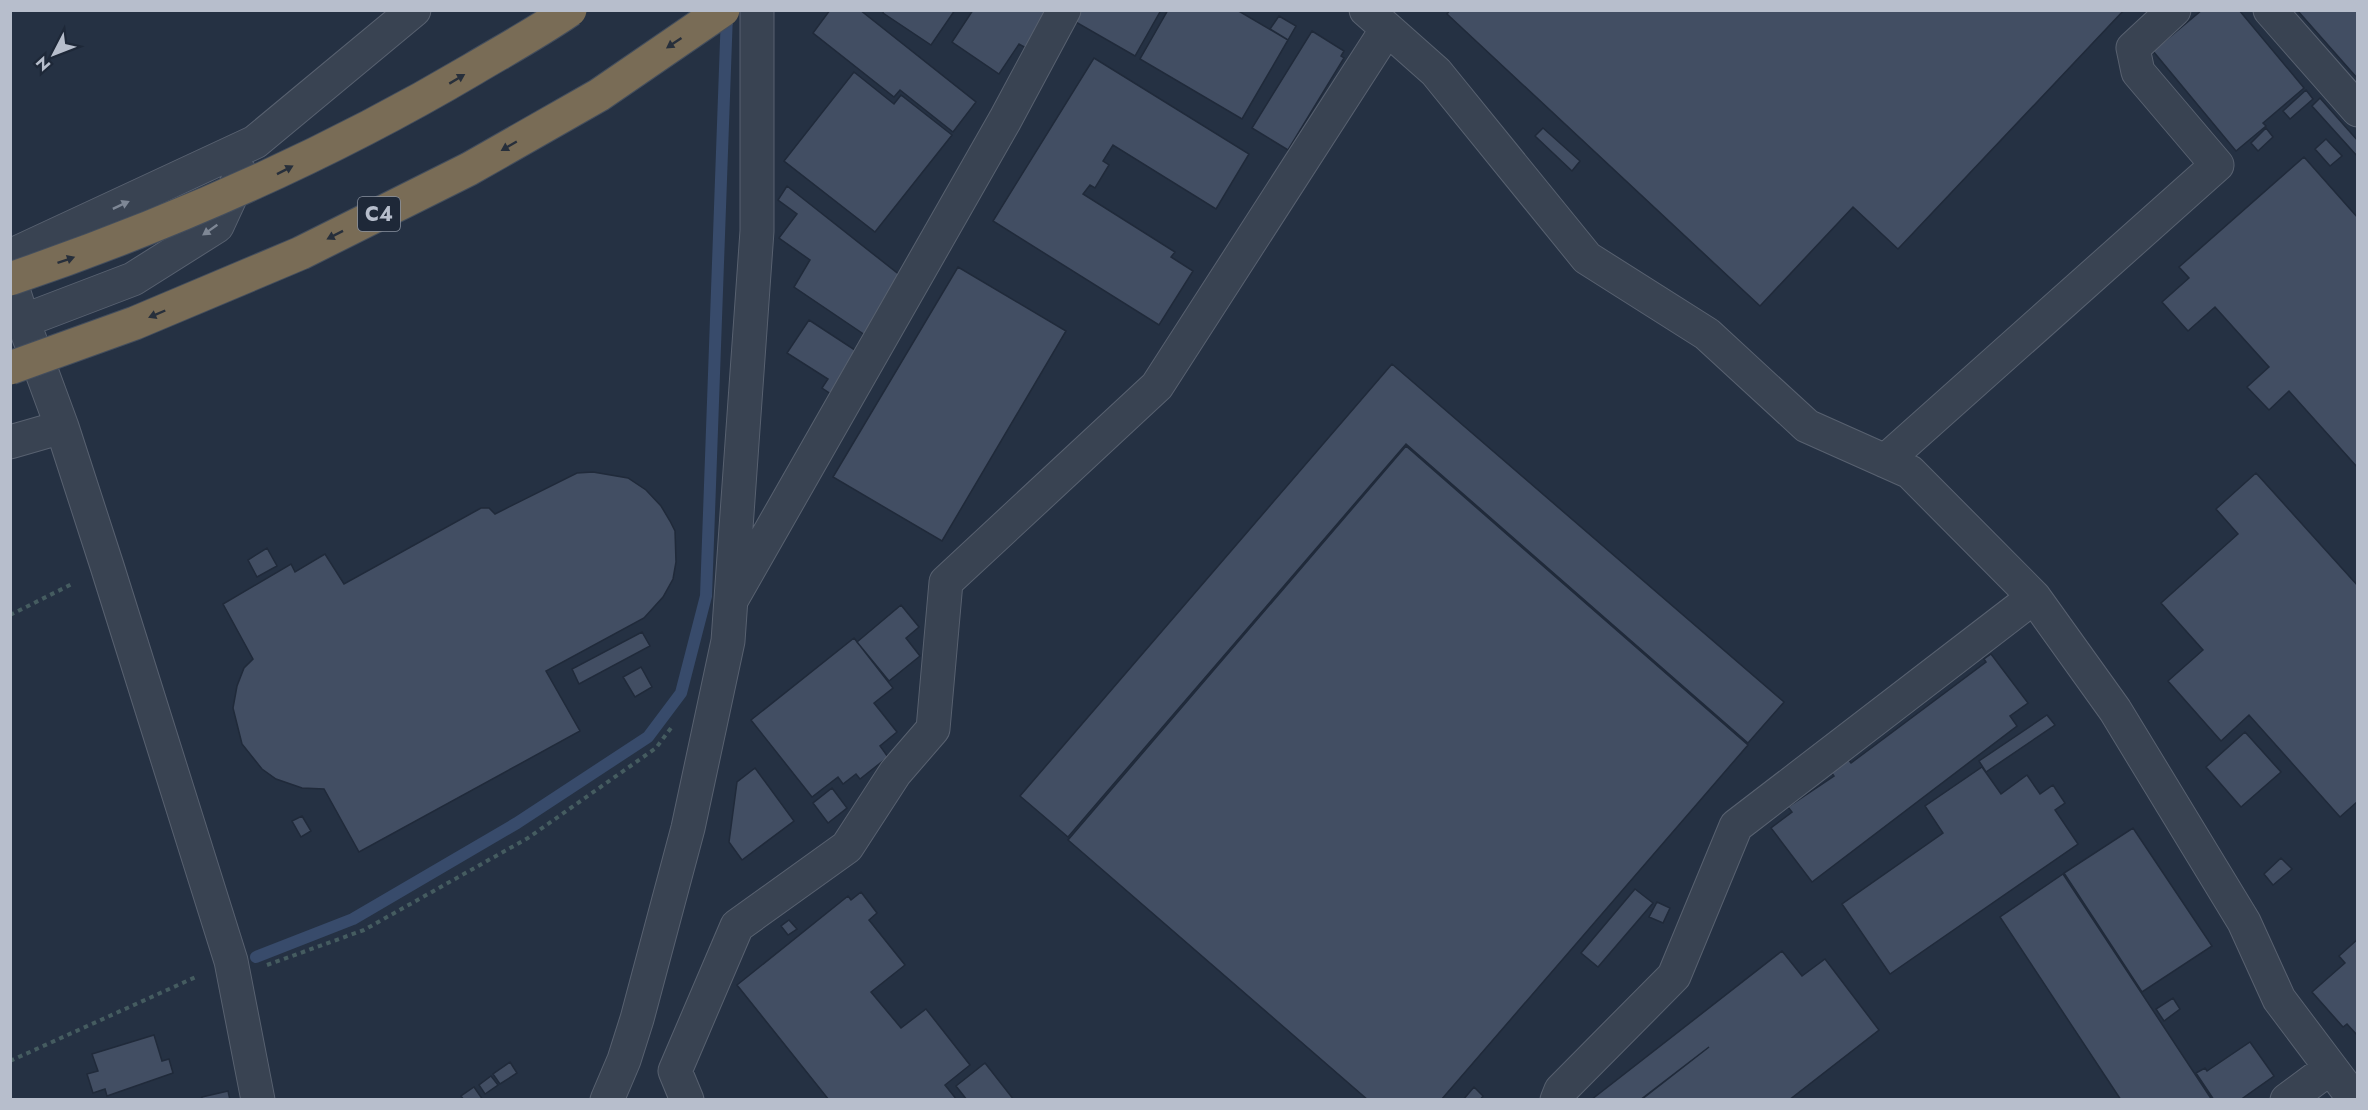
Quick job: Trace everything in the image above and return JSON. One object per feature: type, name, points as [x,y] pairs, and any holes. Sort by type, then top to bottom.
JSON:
[{"type":"highway","points":[[10,280],[103,248],[266,179],[419,101],[570,10]]},
{"type":"highway","name":"C4","points":[[10,368],[135,323],[301,253],[469,169],[599,95],[723,10]]},
{"type":"street","points":[[10,256],[255,142],[414,10]]},
{"type":"street","points":[[607,1100],[624,1060],[637,1019],[688,828],[728,641],[728,606],[757,231],[757,10]]},
{"type":"street","points":[[728,606],[1005,120],[1064,10]]},
{"type":"street","points":[[1885,461],[2217,165],[2138,72],[2133,48],[2174,10]]},
{"type":"street","points":[[2270,10],[2358,110]]},
{"type":"street","points":[[687,1100],[675,1071],[737,926],[847,847],[895,773],[933,729],[946,582],[1157,386],[1376,20],[1436,72],[1587,258],[1707,334],[1807,426],[1910,472],[2034,597],[2115,710],[2244,922],[2279,999],[2355,1100]]},
{"type":"street","points":[[22,321],[133,279],[217,226],[255,142]]},
{"type":"street","points":[[10,280],[22,321],[62,427],[231,961],[258,1100]]},
{"type":"street","points":[[10,442],[62,427]]},
{"type":"street","points":[[1557,1100],[1561,1090],[1674,976],[1736,826],[2034,597]]},
{"type":"street","points":[[2287,1100],[2330,1068]]},
{"type":"path","points":[[10,615],[107,566]]},
{"type":"path","points":[[10,1061],[231,961],[241,974],[364,930],[528,838],[656,748],[678,720]]},
{"type":"building","points":[[830,10],[860,10],[976,102],[953,132],[900,90],[894,97],[813,33]]},
{"type":"building","points":[[884,10],[955,10],[931,45],[883,13]]},
{"type":"building","points":[[973,10],[1047,10],[1026,48],[1019,44],[999,74],[952,42]]},
{"type":"building","points":[[1080,10],[1161,10],[1135,56],[1074,21]]},
{"type":"building","points":[[1168,10],[1237,10],[1288,40],[1242,119],[1140,59]]},
{"type":"building","points":[[1450,10],[2124,10],[1898,249],[1853,207],[1760,306],[1447,14]]},
{"type":"building","points":[[2202,10],[2239,10],[2304,88],[2263,123],[2266,126],[2236,151],[2153,51]]},
{"type":"building","points":[[2297,10],[2358,10],[2358,79]]},
{"type":"building","points":[[1279,16],[1296,26],[1288,40],[1270,29]]},
{"type":"building","points":[[1312,31],[1344,51],[1341,56],[1344,58],[1288,150],[1252,128]]},
{"type":"building","points":[[1094,58],[1249,154],[1216,209],[1113,145],[1103,161],[1109,165],[1095,188],[1090,185],[1083,194],[1175,252],[1171,257],[1193,271],[1159,325],[993,221]]},
{"type":"building","points":[[854,72],[894,104],[901,95],[952,135],[875,232],[784,161]]},
{"type":"building","points":[[2306,90],[2313,99],[2290,119],[2283,111]]},
{"type":"building","points":[[2320,98],[2358,141],[2358,157],[2312,106]]},
{"type":"building","points":[[1543,128],[1580,161],[1572,171],[1535,136]]},
{"type":"building","points":[[2266,128],[2273,137],[2258,151],[2251,143]]},
{"type":"building","points":[[2326,139],[2342,156],[2330,166],[2315,149]]},
{"type":"building","points":[[2304,157],[2358,218],[2358,468],[2289,391],[2269,410],[2247,387],[2269,367],[2215,307],[2188,331],[2162,302],[2189,278],[2179,267]]},
{"type":"building","points":[[787,186],[901,276],[865,335],[794,287],[810,260],[779,238],[797,214],[778,200]]},
{"type":"building","points":[[958,267],[1066,331],[942,541],[833,477]]},
{"type":"building","points":[[809,320],[861,354],[834,396],[822,388],[828,379],[787,353]]},
{"type":"building","points":[[1392,364],[1784,702],[1748,743],[1406,444],[1068,837],[1020,796]]},
{"type":"building","points":[[1406,446],[1748,745],[1441,1100],[1368,1100],[1068,840]]},
{"type":"building","points":[[593,472],[628,478],[646,490],[661,506],[670,521],[675,531],[676,562],[673,579],[663,597],[644,618],[546,671],[580,731],[359,852],[324,789],[302,788],[276,779],[262,769],[242,744],[233,708],[237,686],[244,668],[253,659],[223,604],[291,564],[295,572],[325,554],[344,584],[481,508],[489,508],[495,514],[577,473]]},
{"type":"building","points":[[2256,473],[2358,586],[2358,801],[2340,817],[2249,715],[2221,741],[2168,681],[2203,650],[2161,603],[2238,534],[2216,509]]},
{"type":"building","points":[[267,548],[277,566],[257,577],[248,560]]},
{"type":"building","points":[[901,605],[919,627],[906,638],[920,656],[889,681],[857,642]]},
{"type":"building","points":[[642,632],[650,646],[579,684],[572,669]]},
{"type":"building","points":[[854,638],[893,688],[874,703],[897,732],[880,746],[888,757],[860,779],[856,774],[843,784],[838,777],[812,797],[751,720]]},
{"type":"building","points":[[1991,654],[2028,703],[2010,716],[2017,726],[1812,882],[1771,828],[1792,812],[1788,807],[1834,776],[1831,772],[1848,759],[1851,763],[1986,662],[1984,659]]},
{"type":"building","points":[[641,667],[652,687],[635,697],[623,677]]},
{"type":"building","points":[[2047,715],[2055,725],[1986,772],[1979,761]]},
{"type":"building","points":[[2245,732],[2281,772],[2241,807],[2206,767]]},
{"type":"building","points":[[1982,767],[2001,794],[2027,775],[2040,794],[2053,785],[2065,803],[2055,810],[2078,844],[1890,974],[1842,904],[1943,833],[1925,806]]},
{"type":"building","points":[[755,768],[794,821],[742,860],[729,842],[737,782]]},
{"type":"building","points":[[832,788],[847,808],[828,823],[813,803]]},
{"type":"building","points":[[302,816],[311,831],[301,837],[292,821]]},
{"type":"building","points":[[2133,828],[2212,946],[2142,992],[2064,873]]},
{"type":"building","points":[[2281,858],[2292,869],[2273,885],[2264,874]]},
{"type":"building","points":[[2063,874],[2212,1100],[2121,1100],[2000,917]]},
{"type":"building","points":[[1635,889],[1653,903],[1598,967],[1581,953]]},
{"type":"building","points":[[861,892],[877,913],[869,920],[905,965],[871,992],[901,1028],[926,1009],[970,1065],[945,1085],[957,1100],[829,1100],[737,985],[848,896],[851,900]]},
{"type":"building","points":[[1657,902],[1670,908],[1663,923],[1649,917]]},
{"type":"building","points":[[789,920],[797,929],[788,935],[781,926]]},
{"type":"building","points":[[2358,939],[2358,1036],[2347,1024],[2343,1027],[2312,992],[2345,963],[2339,956]]},
{"type":"building","points":[[1782,951],[1802,976],[1825,959],[1879,1030],[1789,1100],[1641,1100],[1709,1047],[1640,1100],[1591,1100]]},
{"type":"building","points":[[2173,998],[2180,1009],[2164,1021],[2156,1009]]},
{"type":"building","points":[[154,1035],[162,1061],[169,1059],[173,1073],[107,1096],[105,1089],[93,1093],[87,1074],[98,1071],[92,1054]]},
{"type":"building","points":[[2250,1042],[2274,1076],[2240,1100],[2214,1100],[2196,1073],[2205,1068],[2207,1071]]},
{"type":"building","points":[[510,1062],[517,1073],[500,1084],[493,1074]]},
{"type":"building","points":[[985,1063],[1014,1100],[967,1100],[956,1086]]},
{"type":"building","points":[[491,1076],[498,1085],[485,1094],[479,1085]]},
{"type":"building","points":[[474,1087],[483,1100],[464,1100],[461,1096]]},
{"type":"building","points":[[1474,1087],[1483,1096],[1480,1100],[1463,1100]]},
{"type":"building","points":[[228,1091],[230,1100],[202,1100],[202,1097]]},
{"type":"waterway","points":[[256,957],[353,919],[517,823],[648,737],[681,693],[706,596],[727,13]]}]
